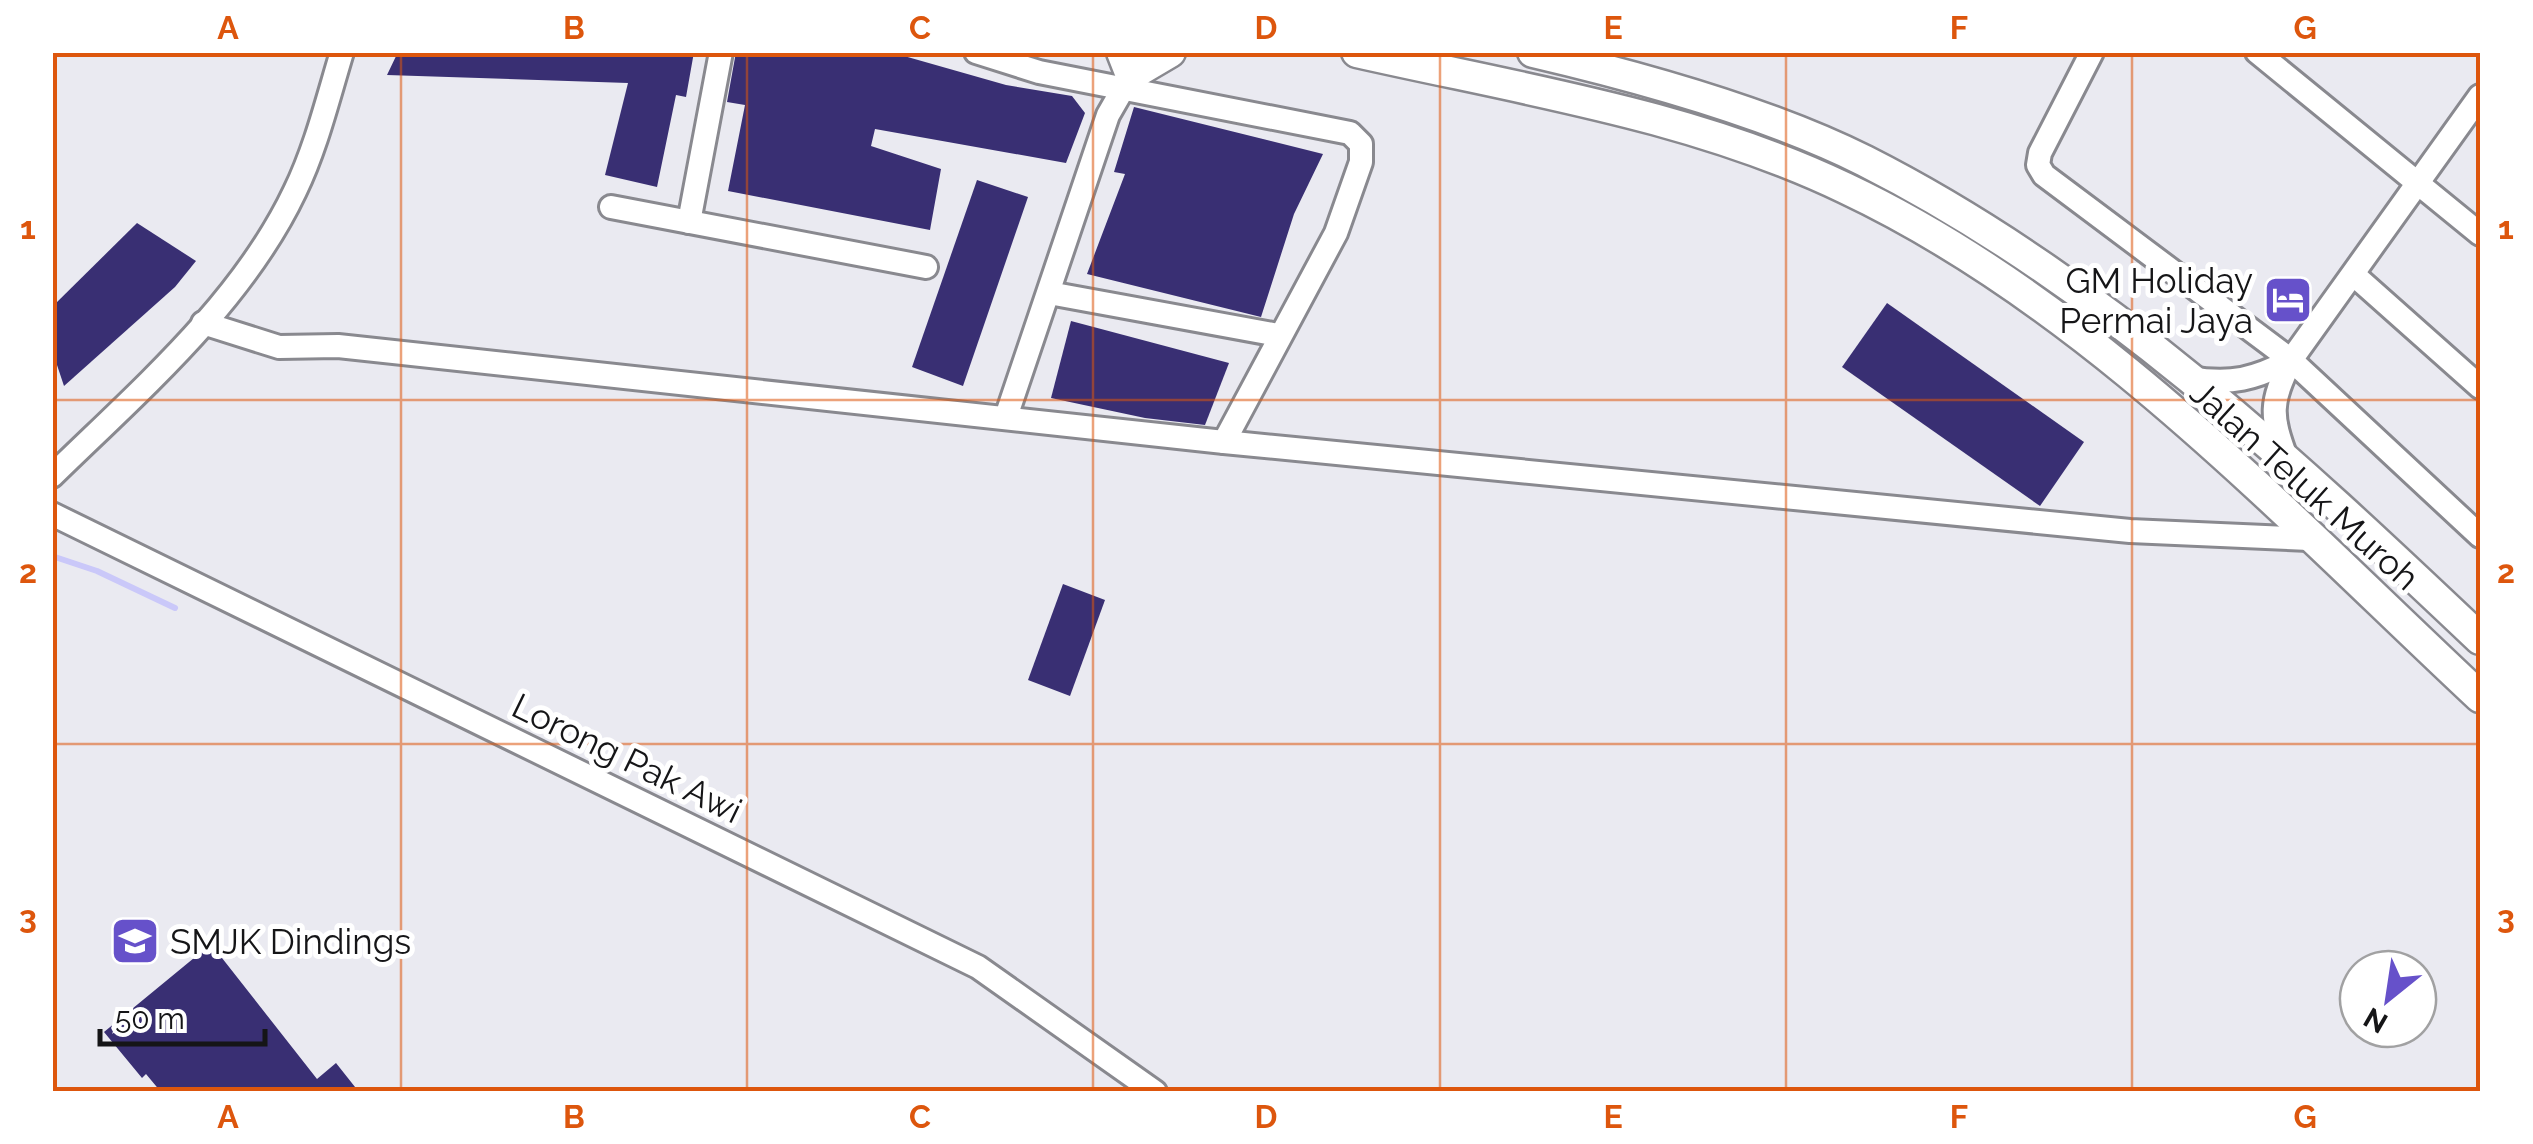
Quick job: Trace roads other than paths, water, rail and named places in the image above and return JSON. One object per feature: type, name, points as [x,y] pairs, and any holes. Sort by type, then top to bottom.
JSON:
[{"type":"main road","points":[[1129,67],[1170,52]]},
{"type":"main road","name":"Jalan Teluk Muroh","points":[[1357,52],[1635,114],[1843,186],[2028,294],[2133,379],[2480,697]]},
{"type":"main road","name":"Jalan Teluk Muroh","points":[[1534,52],[1724,108],[1862,160],[2010,244],[2114,316],[2188,378],[2480,639]]},
{"type":"street","points":[[52,476],[203,324],[242,276],[295,190],[342,52]]},
{"type":"street","points":[[689,222],[722,52]]},
{"type":"street","points":[[976,52],[1039,72],[1129,67],[1350,134],[1360,144],[1362,162],[1336,233],[1224,442]]},
{"type":"street","points":[[2092,52],[2040,153],[2038,165],[2044,175],[2291,360],[2480,536]]},
{"type":"street","points":[[2257,52],[2480,234]]},
{"type":"street","points":[[1006,417],[1108,115],[1129,67]]},
{"type":"street","points":[[2288,465],[2272,420],[2274,398],[2291,360],[2480,96]]},
{"type":"street","points":[[611,207],[926,267]]},
{"type":"street","points":[[2354,275],[2480,387]]},
{"type":"street","points":[[1049,293],[1278,336]]},
{"type":"street","points":[[203,324],[279,347],[338,346],[1224,442],[2213,536],[2309,539]]},
{"type":"street","points":[[2188,378],[2223,384],[2256,379],[2291,360]]},
{"type":"street","name":"Lorong Pak Awi","points":[[52,514],[978,967],[1155,1092]]},
{"type":"waterway","points":[[52,556],[97,571],[175,608]]},
{"type":"place","name":"GM Holiday Permai Jaya","points":[[2288,300]]},
{"type":"place","name":"SMJK Dindings","points":[[135,941]]}]
